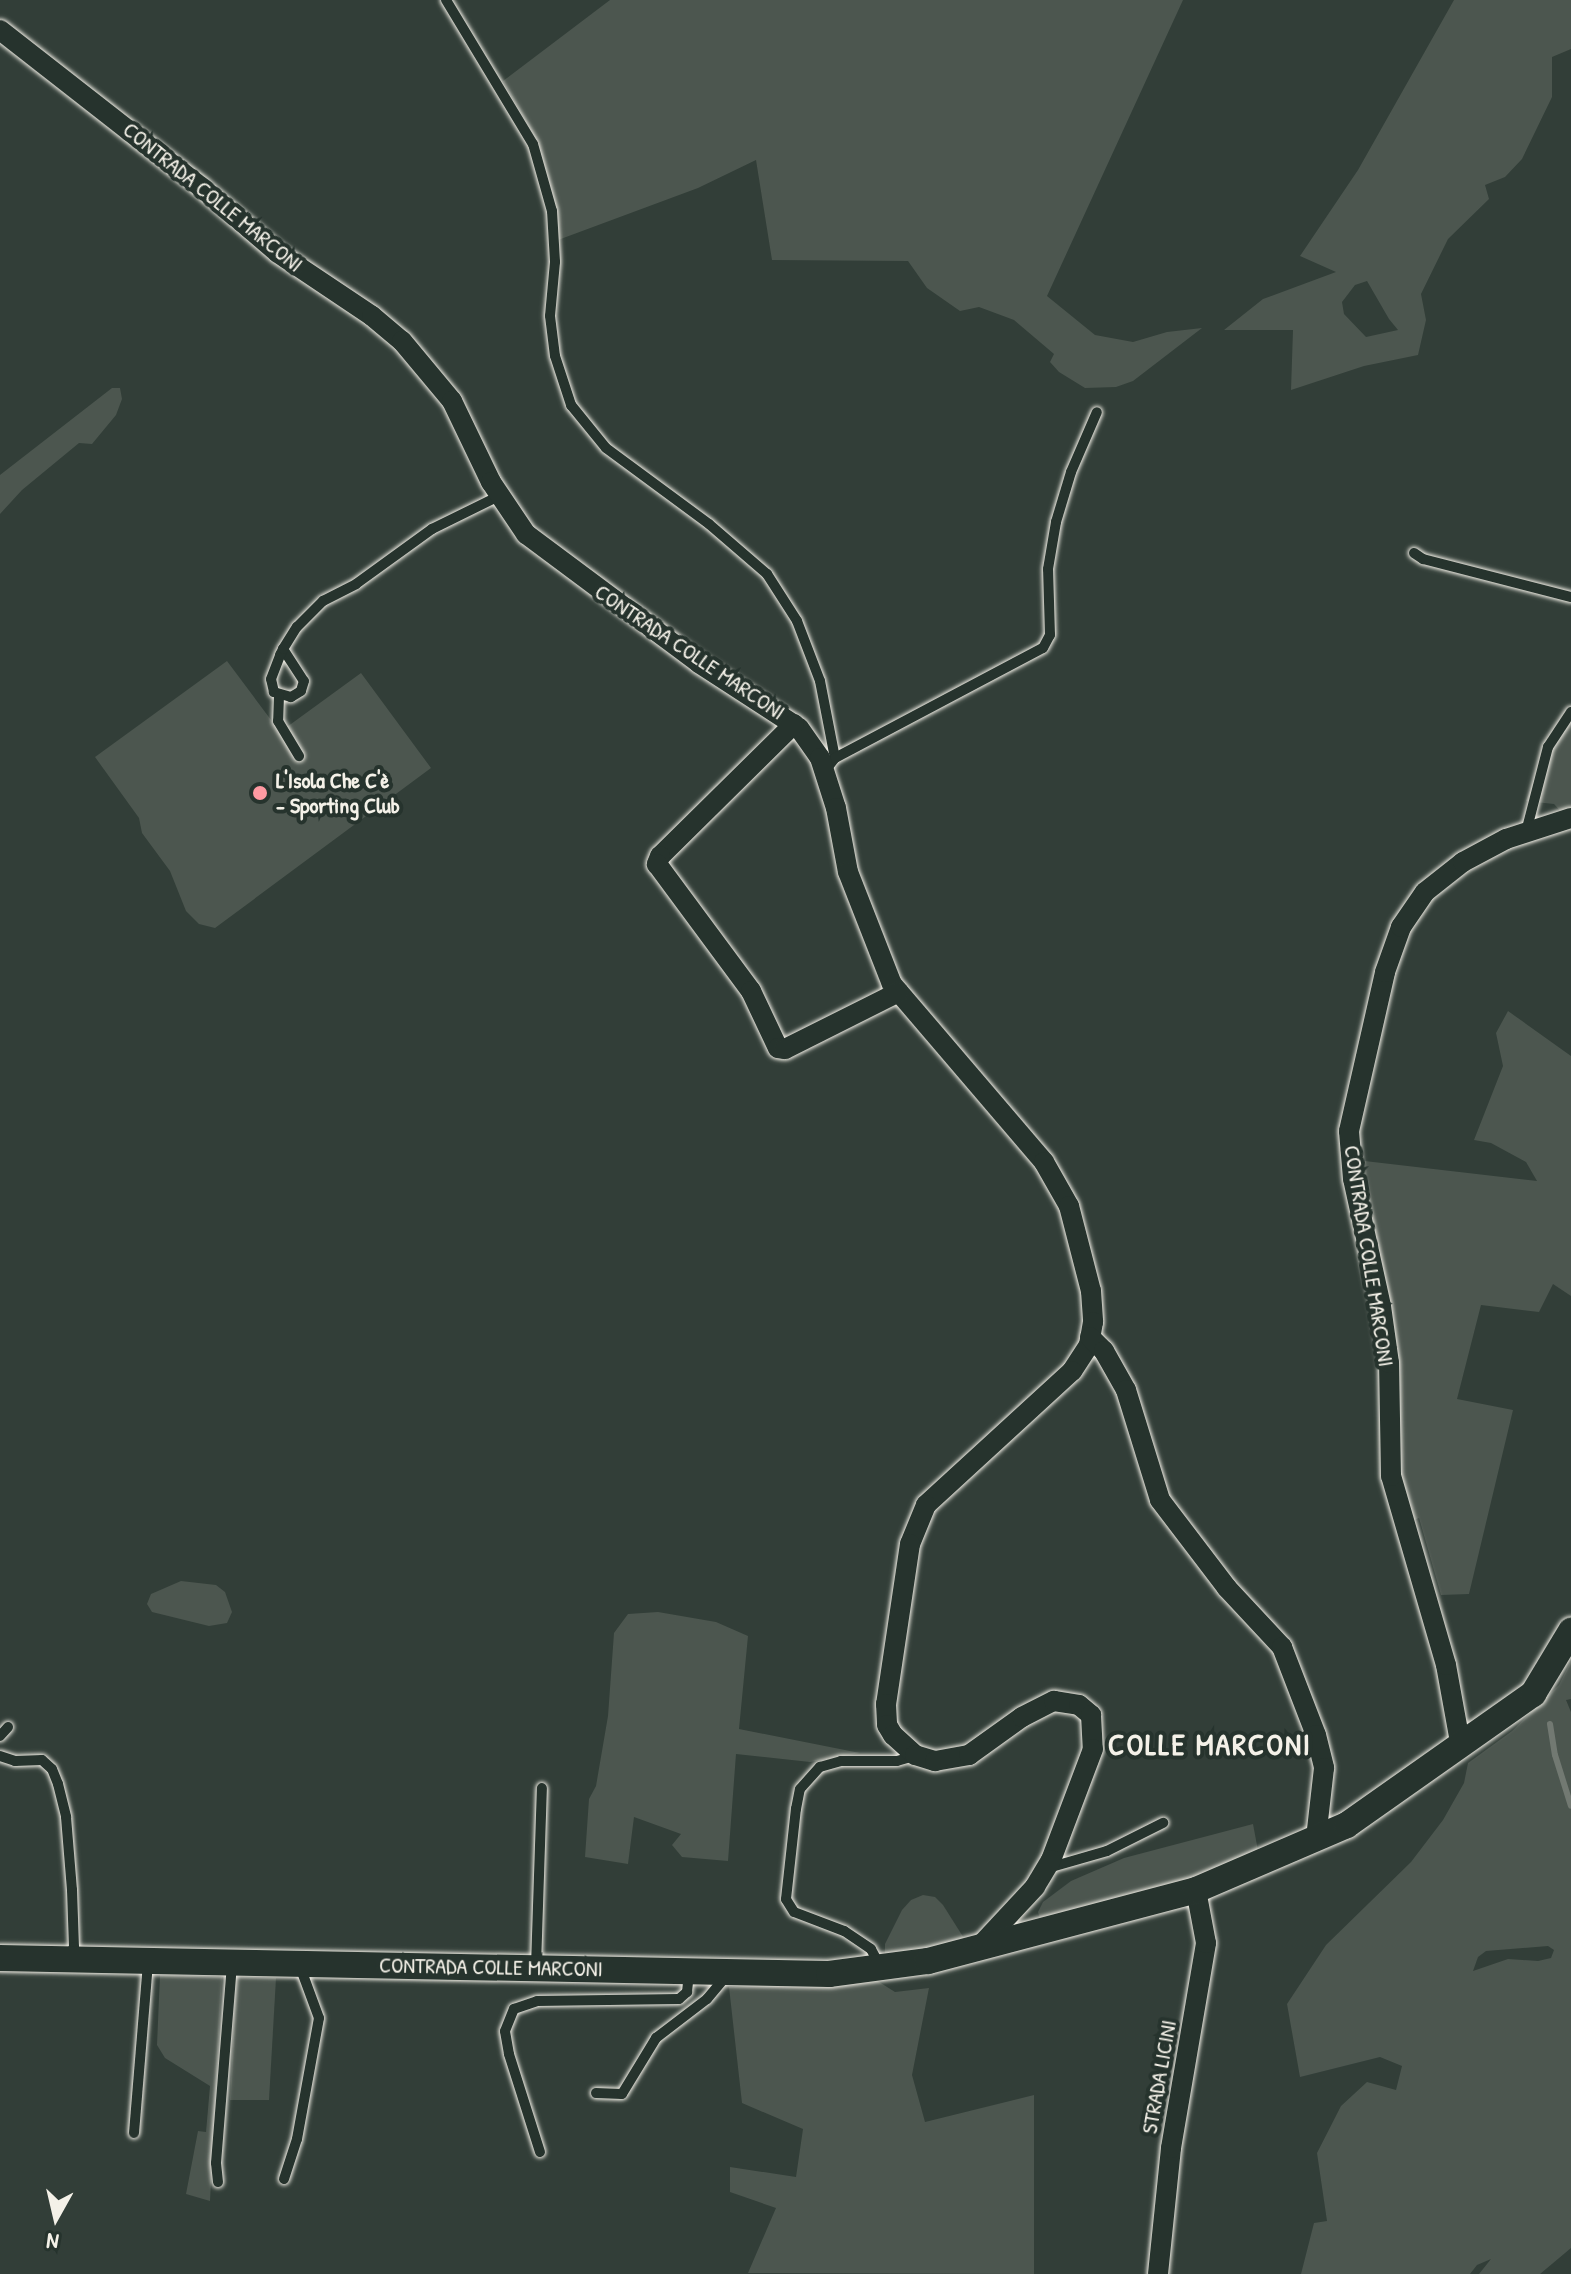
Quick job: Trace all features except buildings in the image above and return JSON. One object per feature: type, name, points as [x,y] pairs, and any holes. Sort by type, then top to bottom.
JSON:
[{"type":"street","name":"CONTRADA COLLE MARCONI","points":[[0,30],[201,187],[278,253],[372,316],[402,341],[452,401],[499,496],[526,534],[608,598],[794,724],[829,765],[848,872],[899,992],[1036,1152],[1069,1206],[1091,1291],[1089,1345],[1072,1371],[926,1505],[910,1544],[886,1704],[887,1725],[893,1735],[915,1755]]},
{"type":"street","name":"CONTRADA COLLE MARCONI","points":[[794,724],[660,856],[657,864],[745,981],[778,1048],[785,1049],[899,992]]},
{"type":"street","name":"CONTRADA COLLE MARCONI","points":[[1460,1742],[1446,1665],[1391,1476],[1389,1363],[1381,1306],[1353,1179],[1349,1131],[1372,1019],[1401,927],[1425,892],[1463,862],[1526,832],[1571,818]]},
{"type":"street","points":[[1090,1337],[1104,1351],[1126,1390],[1160,1500],[1227,1588],[1282,1647],[1324,1768],[1316,1838]]},
{"type":"street","name":"CONTRADA COLLE MARCONI","points":[[0,1958],[829,1974],[928,1961],[1196,1890],[1360,1817],[1434,1767],[1460,1742],[1533,1694],[1571,1631]]},
{"type":"street","points":[[915,1755],[935,1761],[969,1755],[1022,1717],[1054,1701],[1079,1705],[1091,1715],[1093,1749],[1046,1868],[1035,1887],[979,1947]]},
{"type":"street","name":"STRADA LICINI","points":[[1158,2274],[1171,2148],[1206,1943],[1196,1890]]},
{"type":"lane","points":[[446,0],[533,144],[552,211],[555,262],[550,316],[555,356],[571,405],[606,448],[709,524],[767,574],[797,621],[820,681],[829,765],[1043,648],[1050,635],[1048,569],[1056,522],[1071,472],[1097,412]]},
{"type":"lane","points":[[283,649],[304,681],[304,687],[296,695],[279,696],[274,692],[271,679],[283,649],[297,627],[323,601],[356,584],[432,529],[477,503],[499,496]]},
{"type":"lane","points":[[1414,553],[1423,559],[1571,597]]},
{"type":"lane","points":[[279,696],[278,721],[299,756]]},
{"type":"lane","points":[[1526,832],[1548,747],[1571,712]]},
{"type":"lane","points":[[881,1967],[871,1949],[844,1931],[794,1912],[786,1899],[796,1809],[800,1789],[820,1767],[841,1761],[897,1761],[915,1755]]},
{"type":"lane","points":[[0,1756],[15,1761],[42,1760],[52,1769],[58,1784],[66,1817],[72,1890],[74,1947],[67,1959]]},
{"type":"lane","points":[[535,1968],[542,1788]]},
{"type":"lane","points":[[1046,1868],[1107,1851],[1163,1823]]},
{"type":"lane","points":[[134,2133],[148,1961]]},
{"type":"lane","points":[[218,2182],[216,2163],[232,1962]]},
{"type":"lane","points":[[284,2179],[297,2139],[319,2018],[299,1963]]},
{"type":"lane","points":[[540,2152],[509,2054],[505,2031],[514,2009],[537,2001],[679,1999],[687,1992],[689,1971]]},
{"type":"lane","points":[[596,2093],[622,2094],[656,2038],[707,1999],[730,1972]]},
{"type":"shaded area","points":[[610,0],[1183,0],[1047,296],[1095,335],[1133,342],[1167,332],[1202,328],[1133,381],[1116,387],[1085,388],[1059,372],[1050,362],[1054,354],[1014,320],[979,307],[960,311],[927,288],[908,261],[772,260],[756,160],[698,188],[558,240],[538,142],[503,81]]},
{"type":"shaded area","points":[[1454,0],[1571,0],[1571,49],[1552,57],[1552,97],[1522,159],[1505,177],[1485,185],[1489,199],[1448,239],[1421,294],[1426,320],[1418,355],[1364,366],[1291,390],[1293,330],[1224,330],[1263,299],[1336,272],[1300,256],[1358,170]],"holes":[[[1367,281],[1398,330],[1366,337],[1344,314],[1342,302],[1355,285]]]},
{"type":"shaded area","points":[[112,388],[120,388],[122,399],[116,415],[92,444],[79,443],[22,490],[0,514],[0,475]]},
{"type":"shaded area","name":"L'Isola Che C'è - Sporting Club","points":[[227,661],[280,732],[361,673],[431,768],[215,928],[199,924],[186,911],[170,871],[142,833],[139,818],[95,757]]},
{"type":"shaded area","points":[[1571,716],[1571,814],[1565,816],[1554,804],[1526,801],[1552,731]]},
{"type":"shaded area","points":[[1508,1011],[1571,1056],[1571,1296],[1553,1284],[1539,1312],[1481,1305],[1457,1399],[1513,1410],[1469,1594],[1441,1595],[1419,1518],[1406,1523],[1390,1450],[1356,1160],[1537,1181],[1526,1162],[1491,1143],[1474,1140],[1503,1066],[1496,1033]]},
{"type":"shaded area","points":[[181,1581],[216,1585],[225,1592],[232,1612],[227,1623],[209,1626],[152,1612],[147,1604],[151,1594]]},
{"type":"shaded area","points":[[658,1612],[716,1622],[748,1636],[739,1729],[860,1753],[810,1762],[736,1754],[728,1861],[682,1857],[672,1845],[681,1834],[634,1817],[628,1864],[585,1857],[589,1799],[596,1786],[608,1716],[614,1633],[628,1614]]},
{"type":"shaded area","points":[[1571,1661],[1571,1699],[1566,1700],[1571,1712],[1571,2248],[1540,2274],[1479,2274],[1491,2259],[1477,2265],[1470,2274],[1301,2274],[1314,2223],[1327,2221],[1317,2153],[1341,2106],[1367,2082],[1396,2090],[1402,2066],[1380,2057],[1300,2077],[1287,2004],[1326,1945],[1411,1862],[1443,1820],[1464,1783],[1468,1763],[1512,1731],[1559,1685]],"holes":[[[1548,1946],[1554,1950],[1551,1958],[1538,1961],[1508,1959],[1473,1971],[1478,1957],[1486,1951]]]},
{"type":"shaded area","points":[[1253,1824],[1259,1856],[1153,1896],[1042,1924],[1038,1912],[1043,1902],[1071,1881],[1124,1858]]},
{"type":"shaded area","points":[[923,1895],[935,1897],[943,1905],[967,1943],[885,1955],[885,1944],[902,1910],[911,1900]]},
{"type":"shaded area","points":[[160,1975],[222,1977],[210,2201],[186,2194],[198,2131],[206,2132],[210,2086],[165,2058],[157,2045]]},
{"type":"shaded area","points":[[236,1977],[276,1978],[269,2100],[230,2100]]},
{"type":"shaded area","points":[[876,1980],[895,1992],[929,1988],[912,2075],[925,2122],[1034,2095],[1034,2274],[748,2273],[776,2208],[730,2192],[730,2167],[796,2177],[803,2129],[742,2103],[729,1987]]},
{"type":"waterway","points":[[1550,1724],[1555,1755],[1571,1806]]},
{"type":"place","name":"L'Isola Che C'è - Sporting Club","points":[[260,793]]},
{"type":"district","name":"COLLE MARCONI","points":[[1210,1744]]}]
